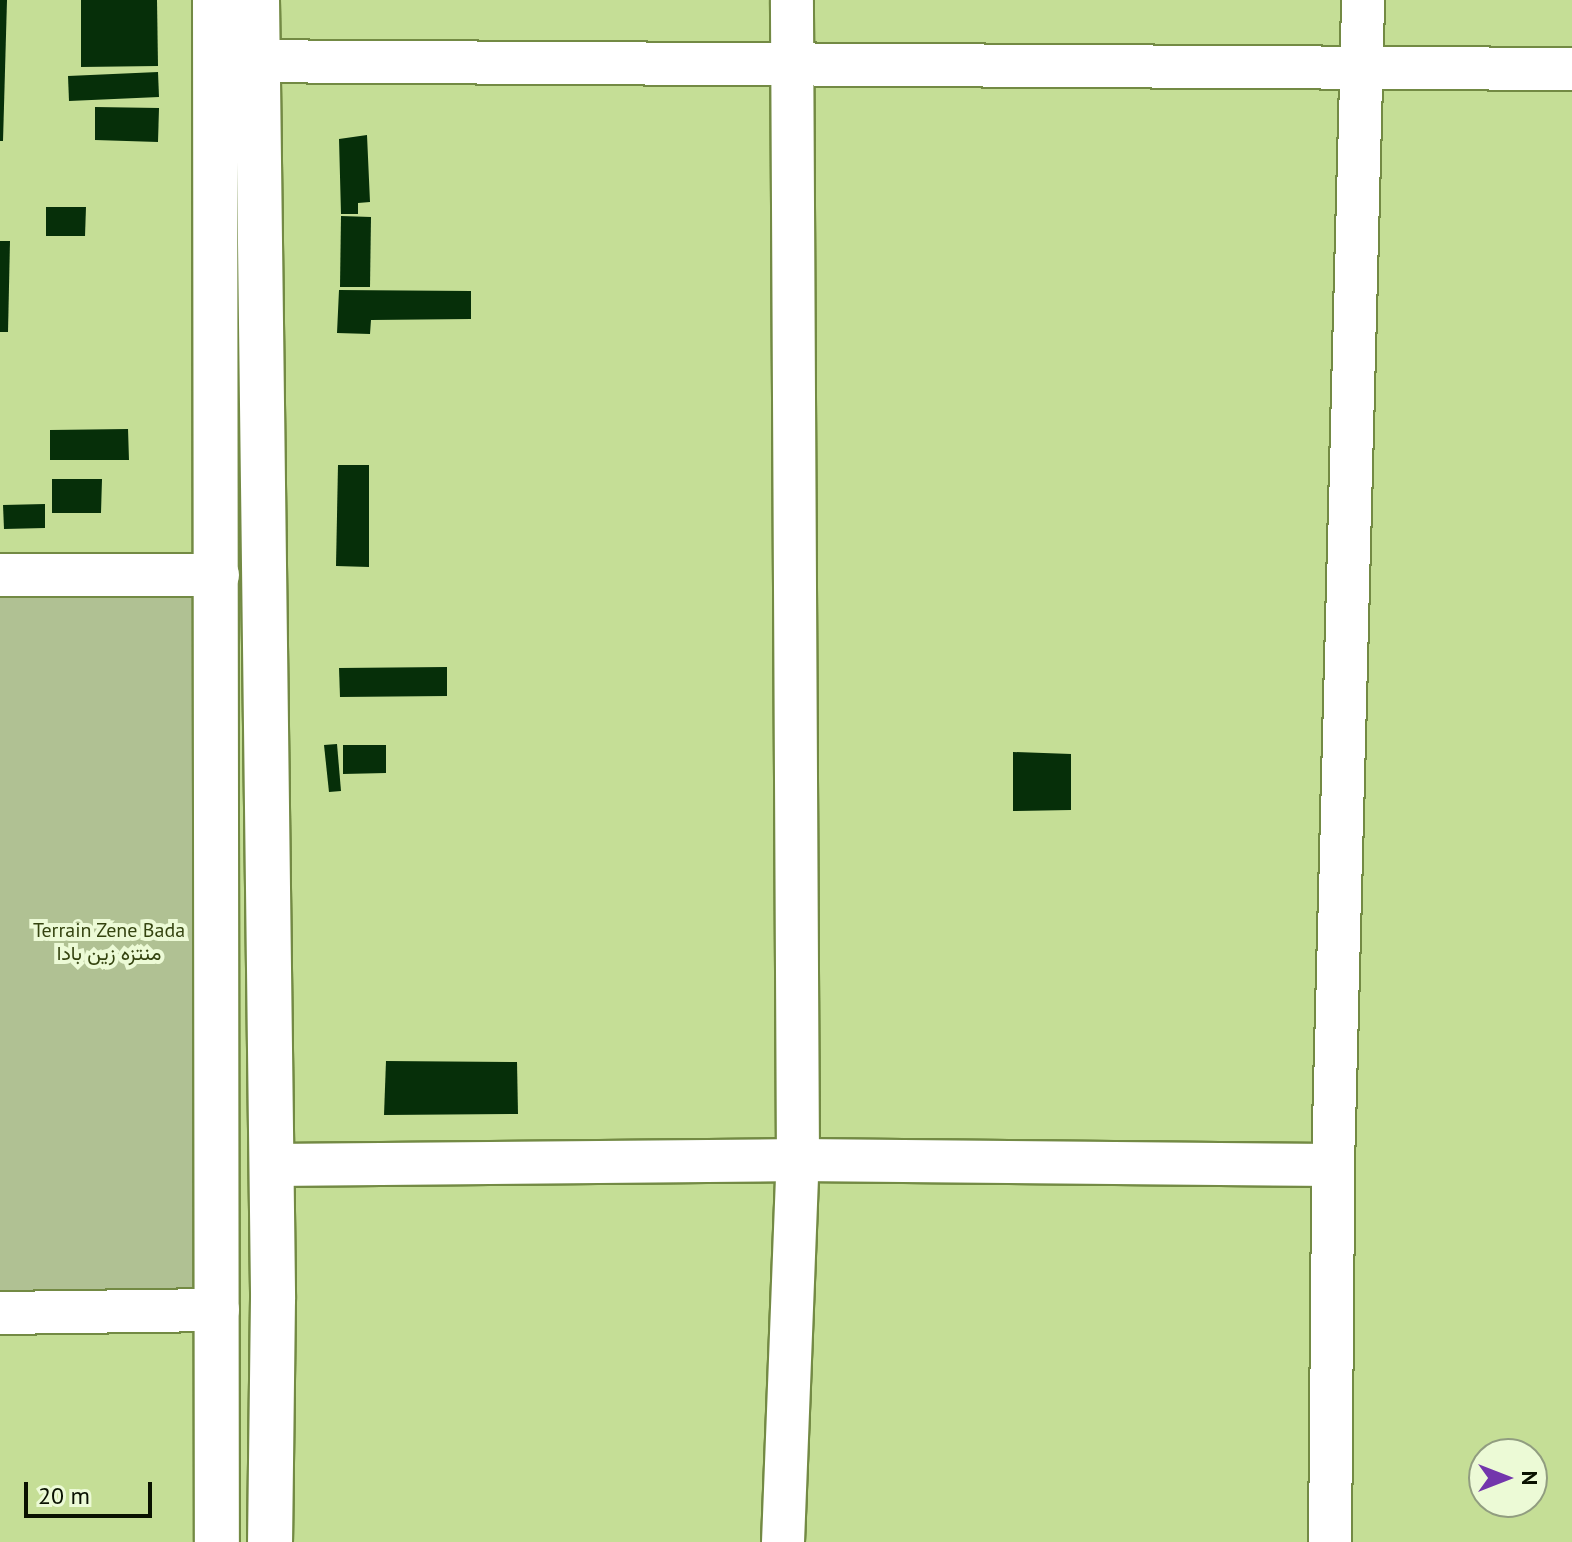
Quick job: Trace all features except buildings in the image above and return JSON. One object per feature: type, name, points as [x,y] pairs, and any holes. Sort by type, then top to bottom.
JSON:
[{"type":"street","points":[[215,0],[236,61],[272,1165],[270,1542]]},
{"type":"street","points":[[217,1542],[218,575],[236,61],[257,0]]},
{"type":"street","points":[[783,1542],[798,1160],[792,0]]},
{"type":"street","points":[[1330,1542],[1333,1165],[1363,0]]},
{"type":"street","points":[[236,61],[1572,69]]},
{"type":"street","points":[[0,575],[218,575]]},
{"type":"street","points":[[272,1165],[798,1160],[1333,1165]]},
{"type":"street","points":[[0,1313],[218,1310]]},
{"type":"green space","name":"Terrain Zene Bada منتزه زين بادا","points":[[0,575],[218,575],[218,1310],[0,1309]]}]
